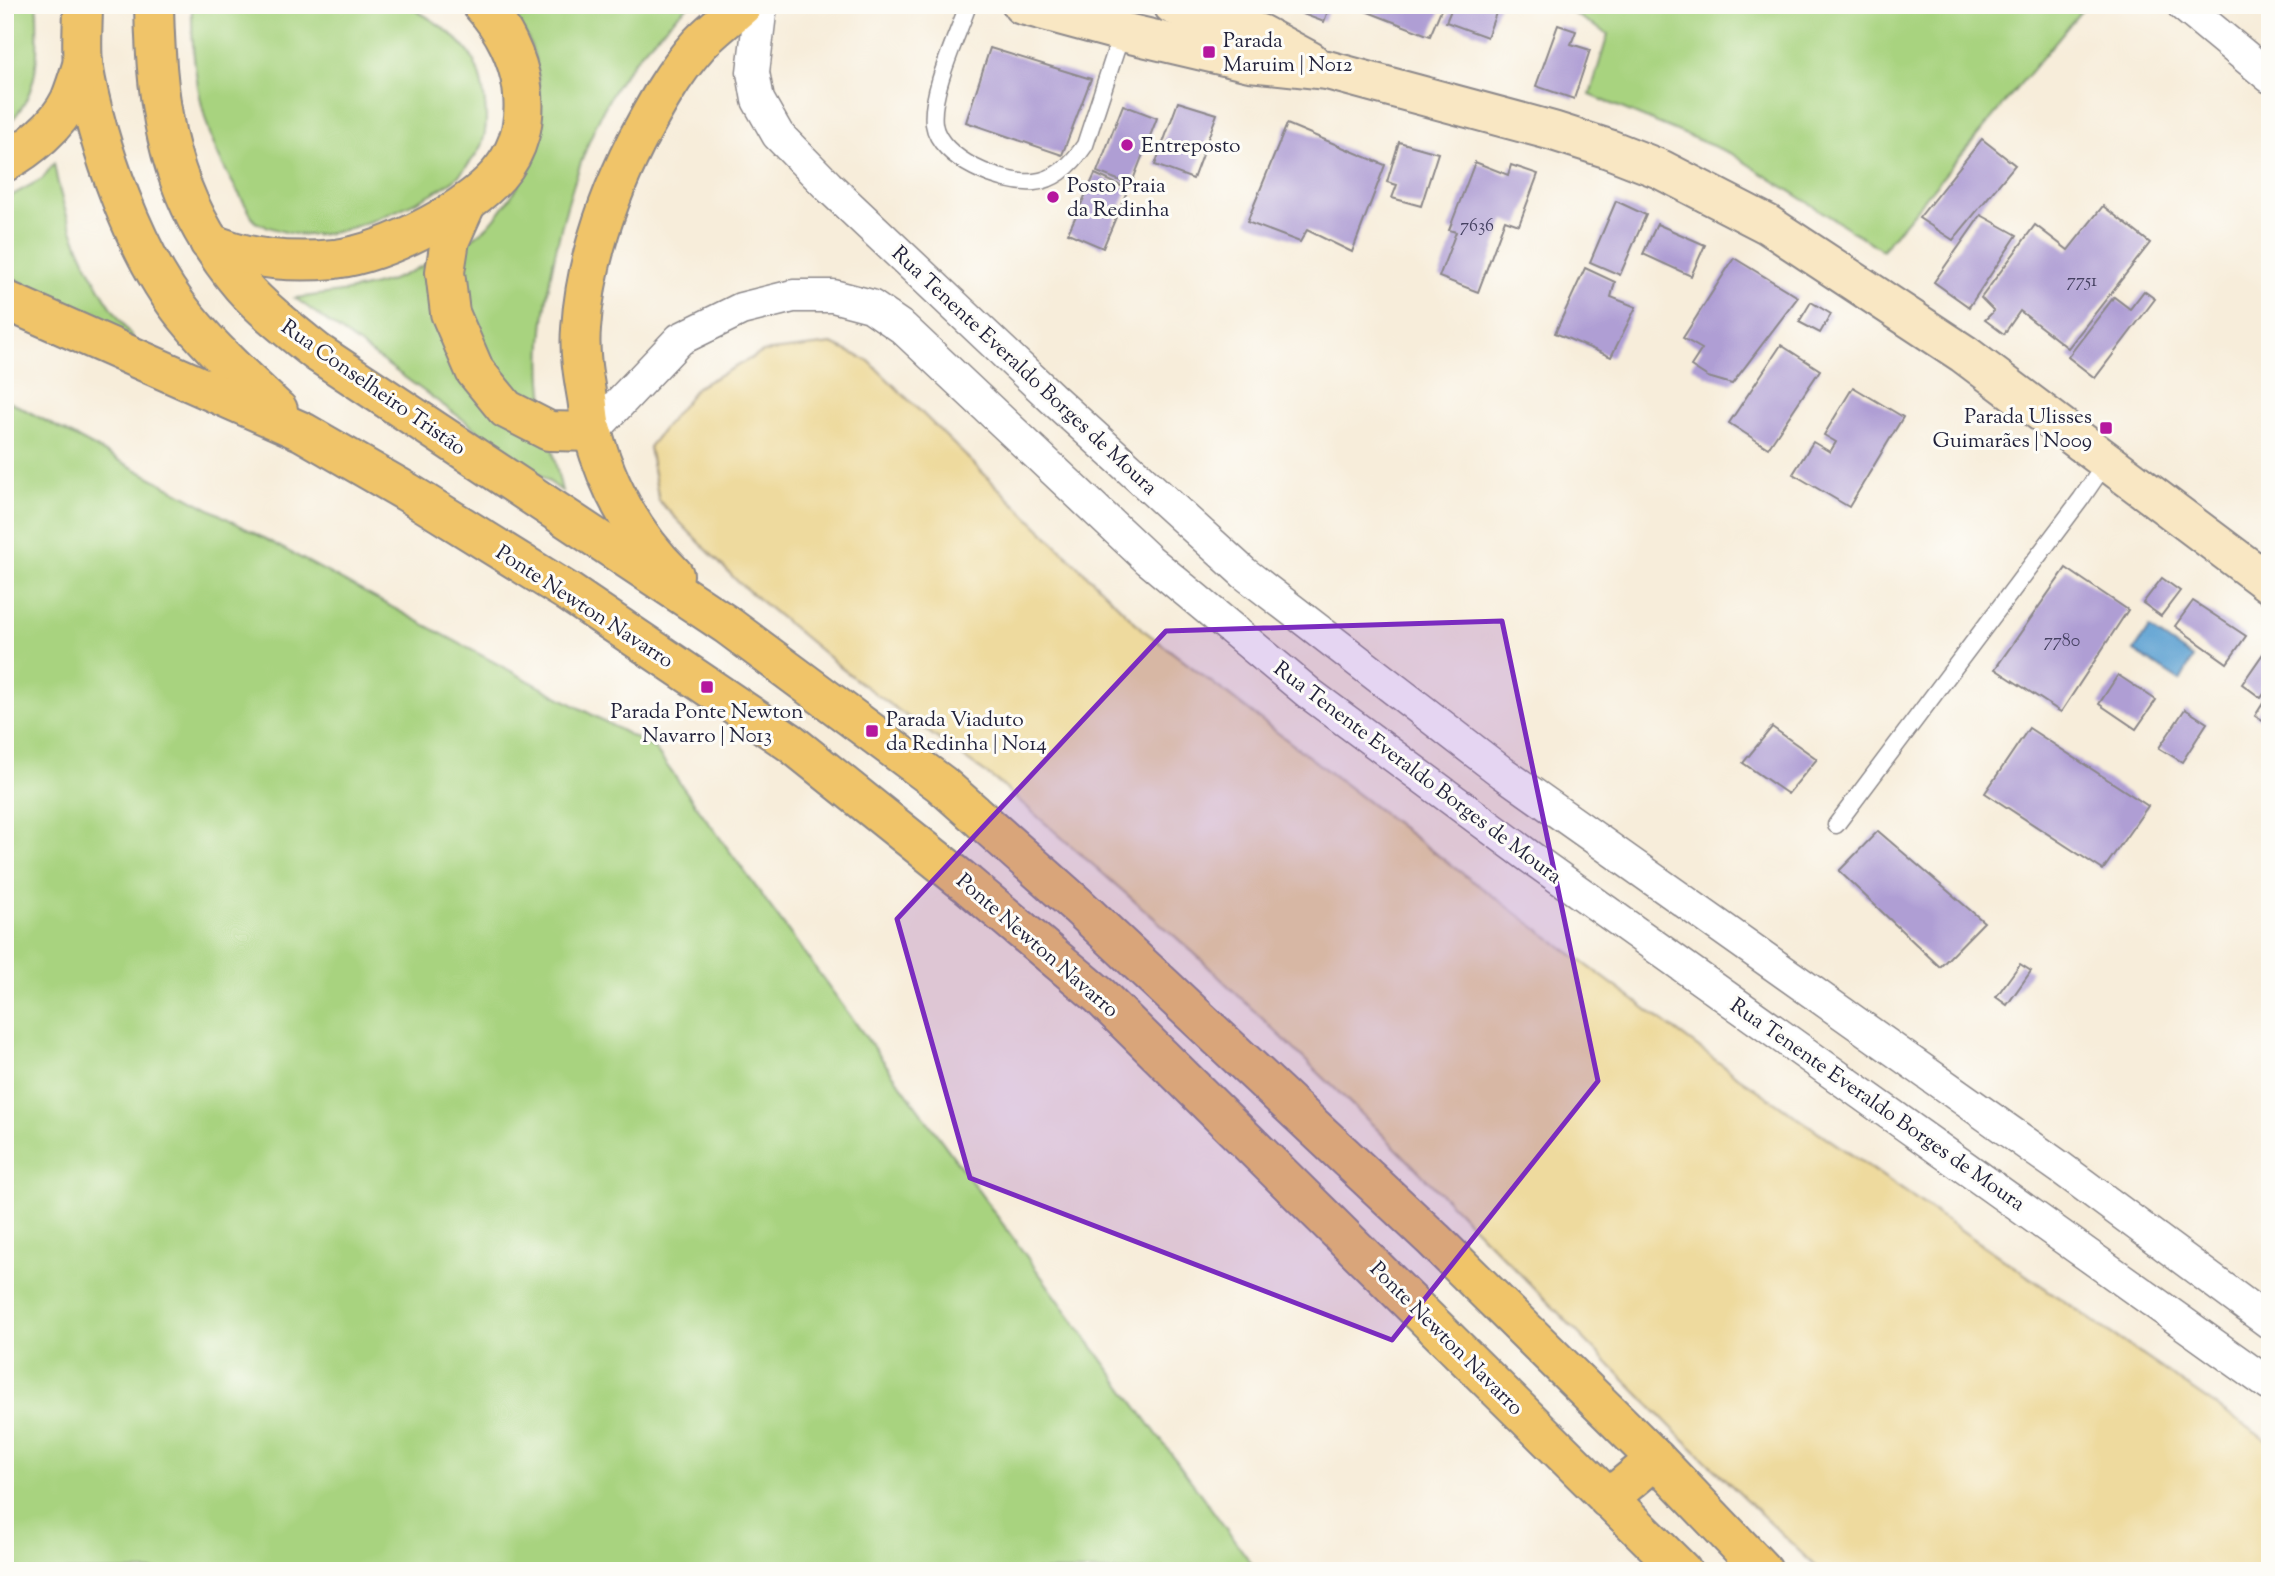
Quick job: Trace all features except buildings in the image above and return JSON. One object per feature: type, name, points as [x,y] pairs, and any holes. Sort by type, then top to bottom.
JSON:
[{"type":"main road","points":[[83,5],[83,62],[101,137],[119,194],[144,253],[186,317],[228,364],[303,432]]},
{"type":"main road","name":"Rua Conselheiro Tristão","points":[[154,5],[161,111],[171,160],[190,208],[209,242],[243,287],[318,354],[727,625]]},
{"type":"main road","points":[[209,242],[230,252],[266,258],[337,258],[373,250],[408,237],[467,202],[498,175],[512,154],[524,117],[522,79],[515,59],[504,35],[482,5]]},
{"type":"main road","points":[[743,5],[699,44],[656,104],[628,159],[602,221],[587,282],[580,331],[582,375],[592,432],[618,498],[643,541],[670,571],[727,625],[942,784],[1079,906],[1434,1240],[1656,1459],[1763,1571]]},
{"type":"main road","points":[[1022,5],[1251,62],[1327,70],[1609,149],[1660,169],[1767,223],[1964,354],[2270,584]]},
{"type":"main road","points":[[1173,5],[1260,34],[1327,70]]},
{"type":"main road","points":[[5,162],[34,143],[69,102],[83,62]]},
{"type":"main road","points":[[467,202],[450,240],[445,272],[450,313],[475,371],[506,409],[517,415],[549,431],[592,432]]},
{"type":"main road","points":[[5,300],[303,432]]},
{"type":"main road","name":"Ponte Newton Navarro","points":[[303,432],[407,492],[568,592],[791,743],[967,884],[1100,996],[1682,1571]]},
{"type":"main road","points":[[1608,1499],[1656,1459]]},
{"type":"street","name":"Rua Tenente Everaldo Borges de Moura","points":[[761,5],[753,72],[758,100],[778,135],[828,186],[1052,398],[1244,573],[1503,773],[2061,1168],[2270,1323]]},
{"type":"street","points":[[2183,5],[2270,77]]},
{"type":"street","name":"Rua Tenente Everaldo Borges de Moura","points":[[592,432],[680,339],[741,309],[793,296],[833,296],[871,306],[903,328],[1149,560],[1310,694],[1530,858],[2270,1385]]},
{"type":"lane","points":[[968,5],[934,104],[934,127],[945,147],[958,159],[1010,181],[1036,182],[1059,174],[1075,160],[1085,145],[1122,32]]},
{"type":"lane","points":[[1836,825],[2107,461]]},
{"type":"highlighted area","points":[[1502,621],[1598,1081],[1392,1340],[970,1178],[897,919],[1166,631]]},
{"type":"green space","points":[[5,5],[37,5],[37,55],[32,86],[26,100],[5,127]]},
{"type":"green space","points":[[192,5],[406,5],[446,30],[472,58],[481,82],[486,110],[484,136],[479,150],[458,176],[442,188],[365,223],[327,233],[305,235],[283,232],[255,222],[220,159],[210,133],[194,60]]},
{"type":"green space","points":[[505,5],[689,5],[650,42],[618,84],[587,147],[561,228],[545,311],[542,381],[562,491],[295,298],[354,290],[399,277],[468,241],[493,221],[506,203],[535,156],[539,108],[538,78],[533,53],[523,30]]},
{"type":"green space","points":[[1559,5],[2086,5],[1882,250],[1732,154],[1590,95],[1608,34]]},
{"type":"green space","points":[[54,163],[71,227],[84,257],[103,295],[138,347],[5,274],[5,199],[42,179]]},
{"type":"green space","points":[[5,399],[654,748],[1257,1571],[5,1571]]},
{"type":"sand","points":[[832,344],[869,361],[1142,629],[1436,854],[1733,1073],[2270,1443],[2270,1571],[1820,1571],[1674,1430],[1378,1130],[1194,953],[998,782],[855,679],[739,583],[659,501],[649,447],[697,387],[763,352]]},
{"type":"water","points":[[2149,628],[2193,658],[2180,681],[2134,651]]},
{"type":"place","name":"Parada Maruim | N012","points":[[1209,52]]},
{"type":"place","name":"Entreposto","points":[[1127,145]]},
{"type":"place","name":"Posto Praia da Redinha","points":[[1053,197]]},
{"type":"place","name":"Parada Ulisses Guimarães | N009","points":[[2106,428]]},
{"type":"place","name":"Parada Ponte Newton Navarro | N013","points":[[707,687]]},
{"type":"place","name":"Parada Viaduto da Redinha | N014","points":[[872,731]]}]
